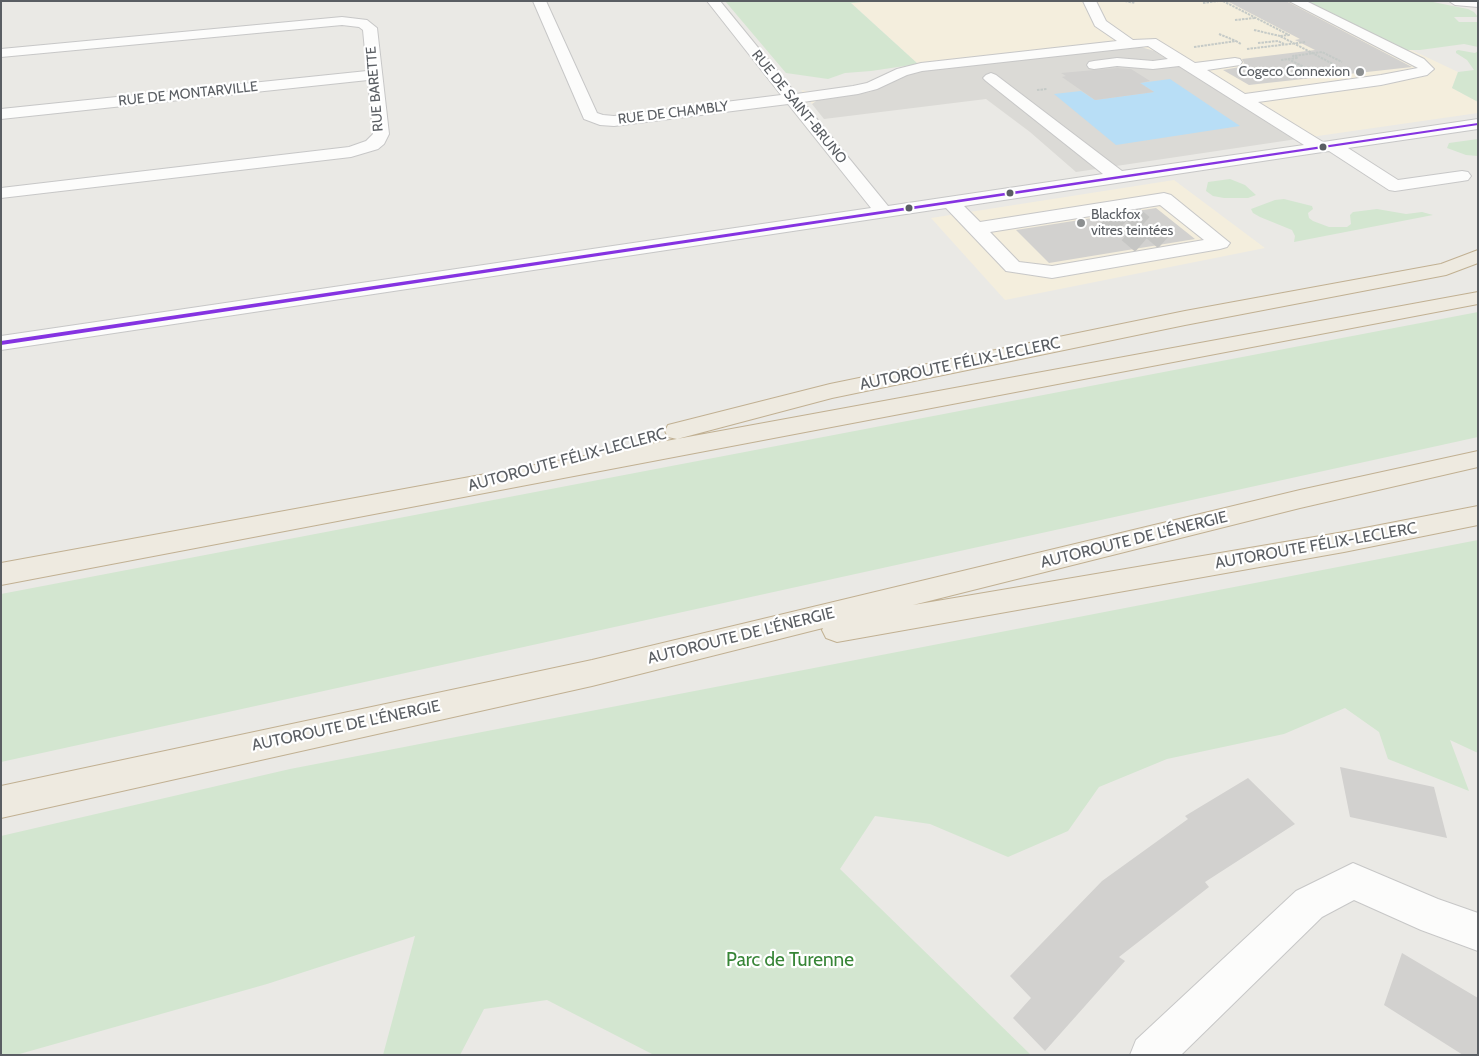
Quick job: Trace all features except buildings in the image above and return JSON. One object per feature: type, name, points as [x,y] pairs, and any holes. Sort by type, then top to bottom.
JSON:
[{"type":"highway","name":"AUTOROUTE FÉLIX-LECLERC","points":[[446,491],[830,391],[1176,319],[1446,269],[1478,256]]},
{"type":"highway","points":[[1446,269],[1478,264]]},
{"type":"highway","points":[[1,574],[1478,298]]},
{"type":"highway","name":"AUTOROUTE DE L'ÉNERGIE","points":[[1,802],[592,673],[1300,499],[1478,459]]},
{"type":"highway","name":"AUTOROUTE FÉLIX-LECLERC","points":[[592,673],[1344,542],[1478,515]]},
{"type":"street","name":"RUE DE CHAMBLY","points":[[539,1],[590,116],[596,119],[614,121],[863,89],[902,72],[921,67],[1152,42],[1244,99],[1395,186],[1462,176]]},
{"type":"street","name":"RUE DE SAINT-BRUNO","points":[[713,1],[884,212]]},
{"type":"street","points":[[1089,1],[1100,23],[1129,44]]},
{"type":"street","points":[[1244,99],[1381,80],[1422,72],[1427,69],[1419,62],[1296,1]]},
{"type":"street","points":[[1455,1],[1478,3]]},
{"type":"street","name":"RUE BARETTE","points":[[1,53],[352,21],[362,23],[370,28],[380,136],[372,145],[359,150],[1,193]]},
{"type":"street","points":[[1078,67],[1117,62],[1153,65],[1187,64],[1237,56]]},
{"type":"street","name":"RUE DE MONTARVILLE","points":[[1,114],[375,75]]},
{"type":"street","points":[[973,80],[1010,75]]},
{"type":"street","points":[[991,78],[1120,178]]},
{"type":"street","points":[[1,343],[1478,124]]},
{"type":"street","points":[[1072,185],[1115,211]]},
{"type":"street","points":[[951,203],[1013,267],[1052,272],[1160,249],[1220,243],[1164,200],[1115,211],[976,228]]},
{"type":"street","points":[[1151,1055],[1309,904],[1353,881],[1435,917],[1478,932]]},
{"type":"path","points":[[1125,1],[1135,3]]},
{"type":"path","points":[[1203,3],[1218,1]]},
{"type":"path","points":[[1223,1],[1289,35],[1280,36]]},
{"type":"path","points":[[1235,20],[1256,18]]},
{"type":"path","points":[[1254,30],[1280,36],[1333,64]]},
{"type":"path","points":[[1219,34],[1236,42]]},
{"type":"path","points":[[1264,46],[1258,43],[1278,41],[1284,44]]},
{"type":"path","points":[[1237,56],[1264,46],[1306,42]]},
{"type":"path","points":[[1199,46],[1205,50]]},
{"type":"path","points":[[1281,60],[1322,52],[1342,62]]},
{"type":"path","points":[[1288,59],[1304,67]]},
{"type":"shaded area","points":[[872,1],[1308,1],[1458,72],[1452,88],[1478,102],[1478,113],[1297,139],[1154,51],[1141,47],[927,70],[909,74],[870,92],[819,99],[812,104],[801,90],[812,92],[859,86],[896,69],[918,64],[851,3]]},
{"type":"shaded area","points":[[1141,47],[1154,51],[1297,139],[1076,172],[1030,132],[986,99],[824,119],[812,104],[819,99],[870,92],[909,74],[927,70]]},
{"type":"shaded area","points":[[1174,180],[1265,248],[1005,300],[931,218]]},
{"type":"green space","points":[[725,1],[872,1],[851,3],[918,64],[845,73],[828,79],[786,73]]},
{"type":"green space","points":[[1299,1],[1428,1],[1468,9],[1478,17],[1454,17],[1459,22],[1478,22],[1478,47],[1464,44],[1420,50],[1401,50],[1319,7]]},
{"type":"green space","points":[[1458,50],[1475,53],[1478,51],[1478,102],[1452,88],[1458,72],[1474,70],[1467,60],[1456,53]]},
{"type":"green space","points":[[1478,139],[1478,156],[1466,155],[1447,148],[1449,143]]},
{"type":"green space","points":[[1230,179],[1245,185],[1256,195],[1248,198],[1224,198],[1213,196],[1206,191],[1208,182]]},
{"type":"green space","points":[[1284,199],[1312,206],[1313,209],[1308,213],[1309,218],[1329,227],[1347,227],[1351,224],[1350,215],[1353,212],[1377,209],[1406,214],[1422,212],[1433,215],[1294,242],[1295,236],[1292,230],[1260,217],[1253,213],[1251,209],[1275,200]]},
{"type":"green space","points":[[1478,312],[1478,437],[1,762],[1,594]]},
{"type":"green space","name":"Parc de Turenne","points":[[1478,540],[1478,753],[1450,740],[1469,791],[1388,759],[1379,732],[1345,708],[1284,734],[1167,759],[1099,787],[1068,831],[1008,857],[930,824],[875,816],[840,869],[1031,1055],[654,1055],[547,1000],[484,1009],[460,1055],[383,1055],[415,936],[267,984],[16,1055],[1,1055],[1,836],[290,769]]},
{"type":"water","points":[[1170,79],[1240,126],[1116,145],[1054,94],[1081,91],[1095,100],[1154,92],[1140,83]]},
{"type":"tunnel","points":[[1130,212],[1167,244]]},
{"type":"tunnel","points":[[1107,216],[1141,245]]},
{"type":"transit line","points":[[1,343],[1478,124]]},
{"type":"place","name":"Cogeco Connexion","points":[[1360,72]]},
{"type":"place","name":"Blackfox vitres teintées","points":[[1081,223]]}]
